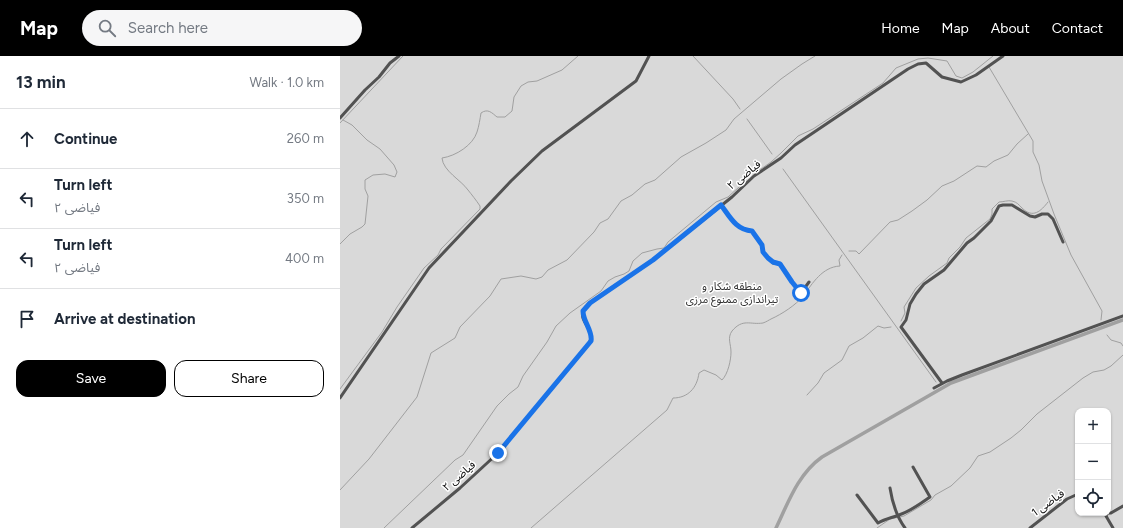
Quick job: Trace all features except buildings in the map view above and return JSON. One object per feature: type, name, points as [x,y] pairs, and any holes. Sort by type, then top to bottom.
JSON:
[{"type":"street","points":[[340,118],[379,78],[390,63],[399,56]]},
{"type":"street","points":[[340,398],[430,268],[511,181],[542,151],[636,81],[649,56]]},
{"type":"street","name":"فیاضی ۲","points":[[412,528],[460,488],[498,453],[584,350],[592,338],[583,318],[583,311],[590,303],[653,260],[744,187],[754,176],[781,158],[795,145],[908,69],[918,64],[926,63],[942,77],[961,82],[976,75],[1003,56]]},
{"type":"street","points":[[942,383],[901,327],[906,320],[910,304],[924,284],[948,266],[967,243],[974,238],[991,220],[999,206],[1003,204],[1012,205],[1030,216],[1035,217],[1042,214],[1048,214],[1063,242]]},
{"type":"street","points":[[721,205],[739,228],[752,231],[762,245],[763,252],[773,262],[780,264],[801,293],[809,282]]},
{"type":"street","points":[[934,388],[962,374],[1123,316]]},
{"type":"street","points":[[857,495],[878,523],[888,518],[899,517],[930,497],[913,467]]},
{"type":"street","points":[[890,488],[899,517],[905,528]]},
{"type":"street","name":"فیاضی 1","points":[[1030,528],[1067,499],[1075,495]]},
{"type":"street","points":[[1111,513],[1123,506]]},
{"type":"street","points":[[1106,516],[1113,528]]},
{"type":"green space","name":"منطقه شکار و تیراندازی ممنوع مرزی","points":[[340,56],[1123,56],[1123,528],[340,528]]},
{"type":"waterway","points":[[340,123],[403,56]]},
{"type":"waterway","points":[[340,389],[382,332],[424,268],[438,255],[441,249],[480,209],[480,206],[465,186],[443,163],[442,158],[453,155],[472,141],[477,132],[481,113],[488,111],[497,117],[505,117],[512,111],[514,97],[521,86],[562,70],[578,56]]},
{"type":"waterway","points":[[693,56],[733,99],[740,109]]},
{"type":"waterway","points":[[340,490],[369,459],[417,397],[431,353],[455,338],[460,327],[490,296],[501,279],[521,276],[536,279],[542,277],[548,270],[567,260],[594,232],[600,223],[608,219],[621,201],[632,195],[645,184],[655,180],[681,157],[726,130],[734,119],[781,79],[815,56]]},
{"type":"waterway","points":[[384,528],[455,460],[463,455],[497,406],[518,387],[523,376],[547,342],[556,326],[570,313],[601,291],[608,281],[629,271],[633,261],[642,253],[664,248],[668,242],[716,202],[728,197],[753,171],[761,169],[771,162],[798,136],[813,129],[883,83],[896,68],[918,59],[928,58],[947,61],[956,76],[962,78],[973,72],[993,56]]},
{"type":"waterway","points":[[989,67],[1033,141],[1033,152],[1039,165],[1042,181],[1054,214],[1071,255],[1102,311],[1101,320]]},
{"type":"waterway","points":[[747,119],[772,154]]},
{"type":"waterway","points":[[340,244],[350,234],[365,224],[368,196],[365,189],[365,180],[373,175],[385,174],[395,177],[397,172],[394,165],[380,149],[367,140],[352,125],[343,120]]},
{"type":"waterway","points":[[849,251],[856,251],[859,254],[890,222],[898,220],[912,211],[942,186],[954,181],[977,166],[986,167],[994,161],[1008,155],[1028,134]]},
{"type":"waterway","points":[[783,169],[936,382]]},
{"type":"waterway","points":[[901,321],[905,313],[904,307],[916,288],[947,263],[949,258],[960,247],[966,238],[990,219],[992,209],[999,202],[1014,201],[1030,213],[1040,211],[1048,202]]},
{"type":"waterway","points":[[531,528],[667,410],[673,398],[678,398],[691,391],[694,388],[699,373],[704,370],[716,375],[722,380],[727,371],[730,359],[730,336],[736,327],[743,323],[763,323],[780,315],[797,303],[818,276],[828,269],[840,266],[839,260],[842,255]]},
{"type":"waterway","points":[[776,528],[800,480],[822,457],[951,383],[1123,320]]},
{"type":"waterway","points":[[807,395],[818,383],[824,373],[842,360],[849,346],[863,338],[878,326],[884,328],[891,327]]},
{"type":"waterway","points":[[1107,335],[1111,340],[1121,343],[1123,346]]},
{"type":"waterway","points":[[877,528],[890,519],[904,516],[951,486],[970,468],[978,456],[990,452],[1011,438],[1037,414],[1083,378],[1093,372],[1104,370],[1111,366],[1123,355]]},
{"type":"route","points":[[498,453],[591,341],[591,335],[583,318],[583,311],[590,303],[653,260],[721,205],[739,228],[752,231],[762,245],[763,252],[773,262],[780,264],[801,293]]}]
